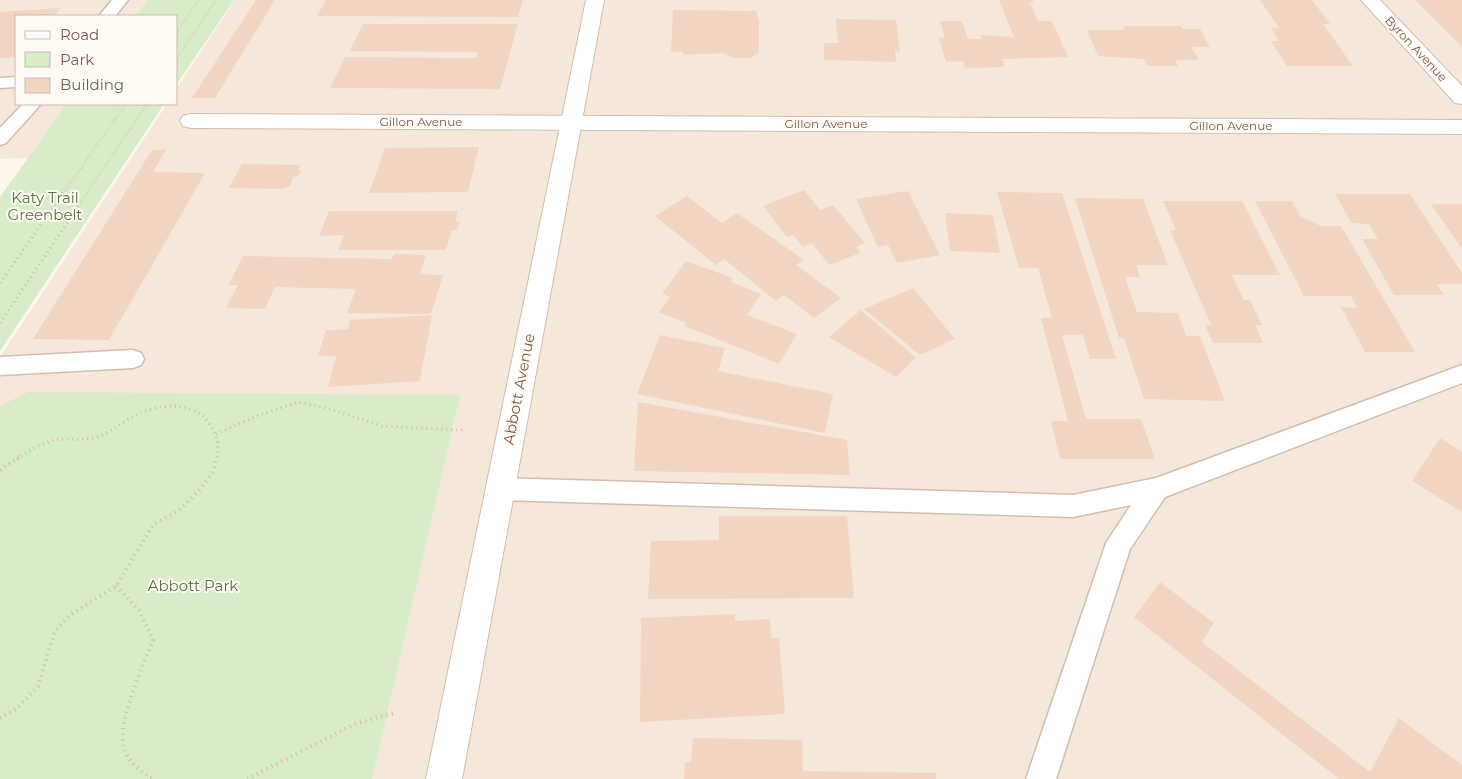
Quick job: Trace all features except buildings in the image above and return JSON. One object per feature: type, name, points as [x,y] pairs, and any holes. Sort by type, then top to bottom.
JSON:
[{"type":"street","name":"Abbott Avenue","points":[[444,779],[595,0]]},
{"type":"street","name":"Byron Avenue","points":[[1370,0],[1462,98]]},
{"type":"street","name":"Gillon Avenue","points":[[191,120],[1462,127]]},
{"type":"lane","points":[[107,15],[120,0]]},
{"type":"lane","points":[[0,83],[15,82]]},
{"type":"lane","points":[[0,138],[31,105]]},
{"type":"lane","points":[[0,366],[133,359]]},
{"type":"lane","points":[[500,489],[1073,506],[1156,489],[1462,374]]},
{"type":"lane","points":[[1041,779],[1119,543],[1156,489]]},
{"type":"path","points":[[178,30],[199,0]]},
{"type":"path","points":[[178,57],[216,0]]},
{"type":"path","points":[[0,283],[125,105]]},
{"type":"path","points":[[0,323],[146,105]]},
{"type":"path","points":[[216,434],[259,415],[298,402],[330,409],[382,426],[464,430]]},
{"type":"path","points":[[0,470],[25,453],[51,441],[93,438],[106,433],[136,415],[155,408],[188,408],[199,413],[208,421],[216,434],[219,451],[213,472],[198,492],[178,511],[153,525],[116,586],[70,615],[55,631],[38,686],[16,709],[0,718]]},
{"type":"path","points":[[116,586],[139,610],[153,640],[124,723],[124,748],[142,773],[154,779]]},
{"type":"path","points":[[248,779],[357,723],[394,714]]},
{"type":"shaded area","points":[[0,0],[151,0],[140,15],[15,15],[15,105],[74,105],[36,158],[0,159]]},
{"type":"shaded area","points":[[235,0],[1462,0],[1462,779],[0,779],[0,357],[166,105],[178,105],[178,86]]},
{"type":"green space","points":[[148,0],[234,0],[178,82],[178,15],[136,15]]},
{"type":"green space","name":"Katy Trail Greenbelt","points":[[66,105],[163,105],[0,351],[0,197]]},
{"type":"green space","name":"Abbott Park","points":[[28,392],[460,395],[372,779],[0,779],[0,406]]}]
